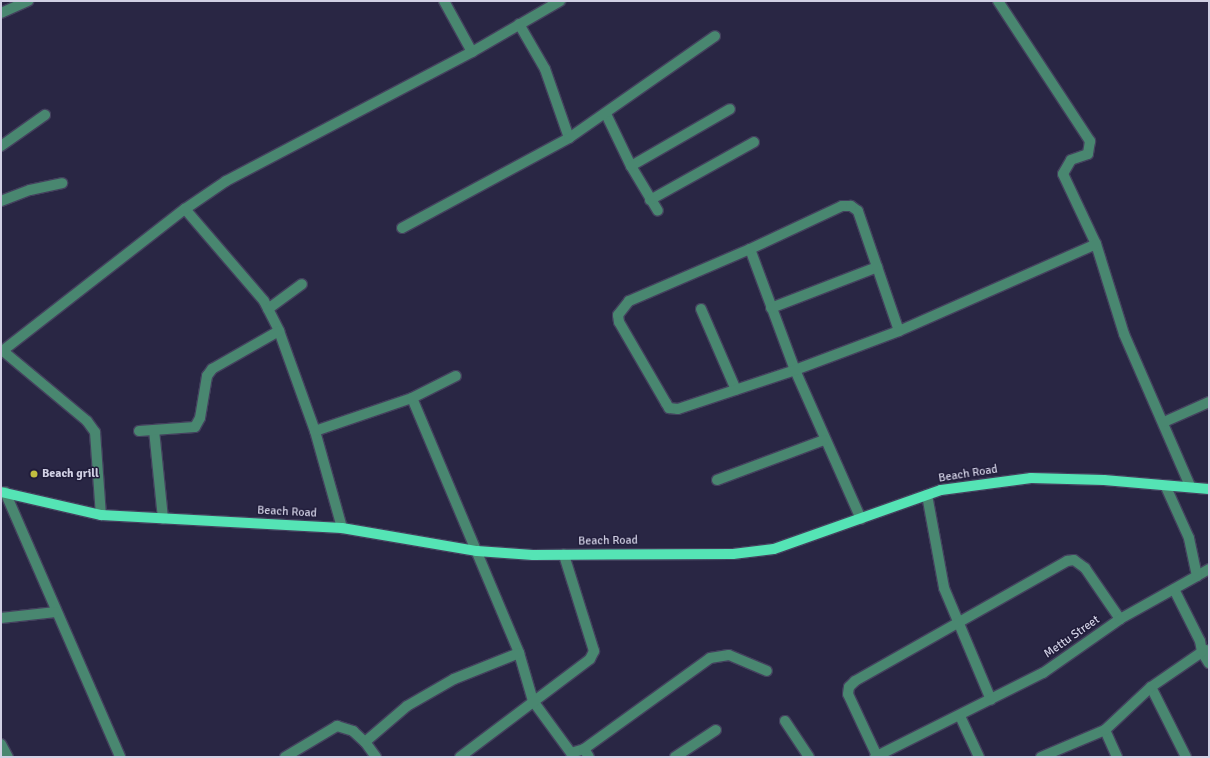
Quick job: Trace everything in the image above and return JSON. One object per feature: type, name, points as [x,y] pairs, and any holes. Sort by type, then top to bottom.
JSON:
[{"type":"main road","name":"Beach Road","points":[[3,492],[101,516],[342,528],[478,551],[564,555],[733,554],[774,549],[927,495],[963,486],[1031,478],[1104,480],[1166,487],[1190,486],[1209,489]]},
{"type":"street","points":[[1,13],[28,1]]},
{"type":"street","points":[[444,1],[472,52]]},
{"type":"street","points":[[101,516],[95,432],[87,421],[2,351],[185,209],[226,181],[472,52],[560,1]]},
{"type":"street","points":[[998,1],[1090,141],[1088,154],[1071,160],[1063,174],[1096,244],[1124,334],[1164,422],[1190,486]]},
{"type":"street","points":[[519,24],[545,69],[569,138]]},
{"type":"street","points":[[402,228],[569,138],[606,114],[715,36]]},
{"type":"street","points":[[631,166],[730,109]]},
{"type":"street","points":[[606,114],[631,166],[650,200],[658,211]]},
{"type":"street","points":[[1,146],[45,115]]},
{"type":"street","points":[[650,200],[754,142]]},
{"type":"street","points":[[1,201],[30,190],[62,183]]},
{"type":"street","points":[[899,331],[858,211],[851,206],[842,206],[750,249],[629,301],[618,315],[621,326],[670,408],[678,409],[795,370],[899,331],[1096,244]]},
{"type":"street","points":[[185,209],[264,301],[268,309],[278,330],[315,431],[342,528]]},
{"type":"street","points":[[750,249],[795,370],[824,440],[862,519]]},
{"type":"street","points":[[771,308],[877,267]]},
{"type":"street","points":[[268,309],[302,284]]},
{"type":"street","points":[[701,309],[736,390]]},
{"type":"street","points":[[139,431],[195,427],[200,418],[207,376],[212,369],[278,330]]},
{"type":"street","points":[[315,431],[412,398],[456,376]]},
{"type":"street","points":[[412,398],[478,551],[519,653],[533,701],[568,755],[586,753],[710,658],[729,655],[767,671]]},
{"type":"street","points":[[1164,422],[1209,402]]},
{"type":"street","points":[[154,430],[163,519]]},
{"type":"street","points":[[717,480],[824,440]]},
{"type":"street","points":[[1166,487],[1189,538],[1197,576]]},
{"type":"street","points":[[3,492],[120,757]]},
{"type":"street","points":[[927,495],[944,588],[957,623],[991,700]]},
{"type":"street","points":[[460,757],[590,659],[594,651],[564,555]]},
{"type":"street","points":[[876,757],[848,694],[849,687],[855,681],[957,623],[1067,561],[1074,560],[1085,568],[1120,619]]},
{"type":"street","name":"Mettu Street","points":[[876,757],[1043,673],[1120,619],[1209,569]]},
{"type":"street","points":[[1174,589],[1206,650],[1209,663]]},
{"type":"street","points":[[1,618],[56,612]]},
{"type":"street","points":[[1041,757],[1105,730],[1151,687],[1206,650]]},
{"type":"street","points":[[365,742],[407,706],[429,692],[454,679],[519,653]]},
{"type":"street","points":[[1151,687],[1186,757]]},
{"type":"street","points":[[960,716],[979,757]]},
{"type":"street","points":[[785,721],[809,757]]},
{"type":"street","points":[[284,757],[336,726],[353,731],[365,742],[376,757]]},
{"type":"street","points":[[675,757],[716,730]]},
{"type":"street","points":[[1105,730],[1117,757]]},
{"type":"place","name":"Beach grill","points":[[34,474]]}]
